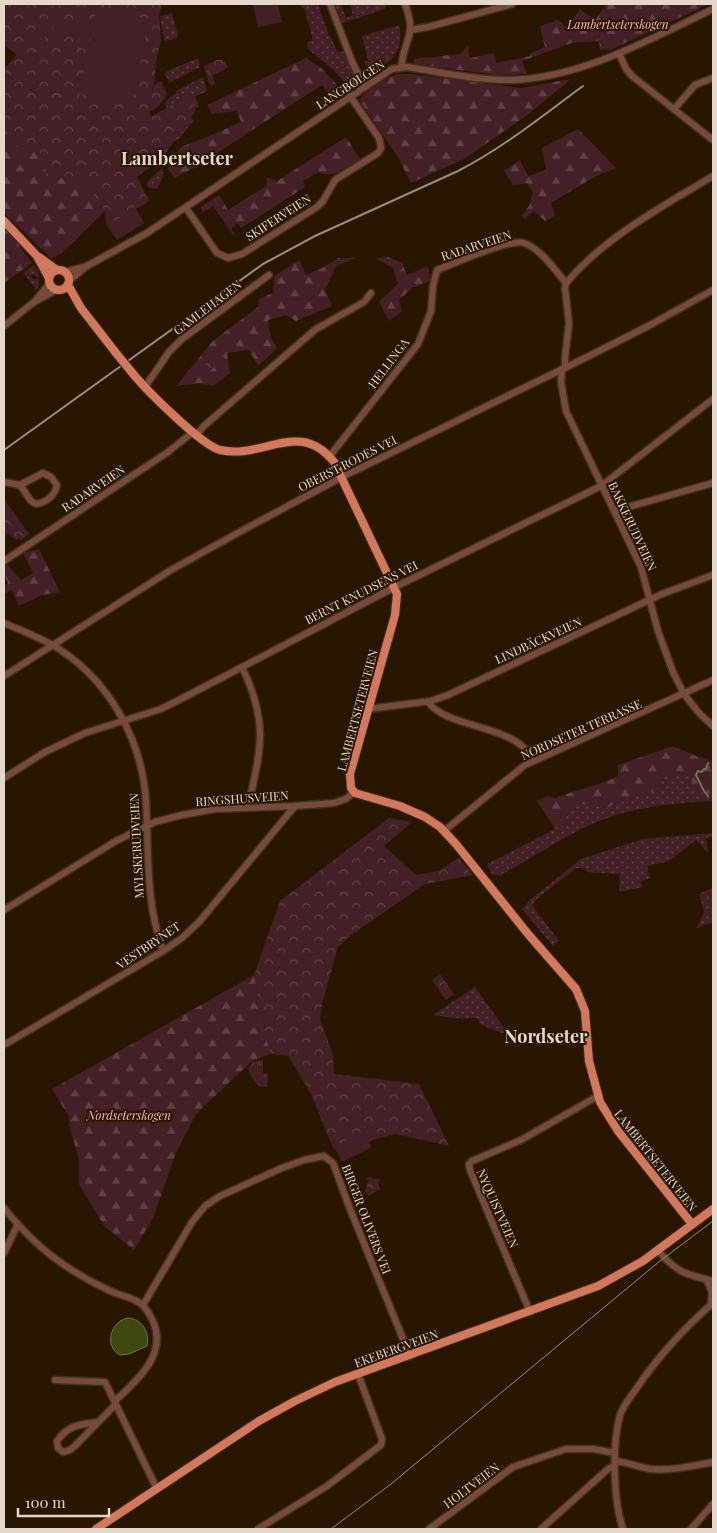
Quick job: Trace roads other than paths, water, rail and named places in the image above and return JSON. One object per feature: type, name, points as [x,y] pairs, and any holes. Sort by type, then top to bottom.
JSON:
[{"type":"main road","points":[[4,221],[37,256],[57,270],[65,272],[64,286],[50,281],[37,256]]},
{"type":"main road","points":[[50,281],[51,274],[57,270]]},
{"type":"main road","name":"LAMBERTSETERVEIEN","points":[[64,286],[145,387],[195,434],[212,447],[238,452],[289,441],[303,441],[317,446],[329,456],[342,477],[397,594],[396,610],[350,774],[350,785],[354,792],[414,812],[444,831],[528,934],[576,989],[585,1010],[589,1061],[598,1096],[606,1114],[692,1224]]},
{"type":"main road","name":"EKEBERGVEIEN","points":[[96,1529],[276,1410],[315,1391],[358,1374],[606,1283],[635,1266],[713,1209]]},
{"type":"street","points":[[330,4],[353,64],[365,86]]},
{"type":"street","points":[[402,67],[402,58],[410,30],[405,4]]},
{"type":"street","points":[[410,30],[428,27],[512,4]]},
{"type":"street","name":"LANGBØLGEN","points":[[34,302],[64,286],[87,266],[147,233],[186,208],[392,69],[402,67],[488,79],[512,80],[541,77],[574,69],[619,53],[713,8]]},
{"type":"street","points":[[619,53],[626,69],[632,76],[713,140]]},
{"type":"street","points":[[674,109],[696,85],[713,78]]},
{"type":"street","name":"SKIFERVEIEN","points":[[186,208],[217,253],[228,258],[235,257],[319,205],[335,180],[378,153],[381,144],[379,138],[350,96]]},
{"type":"street","points":[[566,283],[577,271],[628,229],[713,176]]},
{"type":"street","name":"RADARVEIEN","points":[[437,270],[500,246],[518,242],[526,244],[539,253],[566,283]]},
{"type":"street","name":"LANGBØLGEN","points":[[65,272],[87,266]]},
{"type":"street","name":"HELLINGA","points":[[329,456],[418,344],[431,311],[433,286],[437,270]]},
{"type":"street","name":"GAMLEHAGEN","points":[[145,387],[166,357],[182,339],[269,274]]},
{"type":"street","points":[[4,326],[34,302],[50,281]]},
{"type":"street","name":"BAKKERUDVEIEN","points":[[566,283],[564,288],[569,323],[561,382],[566,411],[641,567],[658,631],[673,672],[684,694],[699,713],[713,726]]},
{"type":"street","name":"OBERST RODES VEI","points":[[4,676],[179,566],[342,477],[652,324],[713,290]]},
{"type":"street","name":"RADARVEIEN","points":[[4,561],[195,434],[316,329],[364,302],[372,293]]},
{"type":"street","name":"BERNT KNUDSENS VEI","points":[[4,778],[45,752],[85,733],[161,709],[395,587],[602,486],[713,399]]},
{"type":"street","name":"RADARVEIEN","points":[[43,473],[51,477],[56,486],[55,493],[36,504],[31,501],[20,485],[43,473]]},
{"type":"street","points":[[4,482],[20,485]]},
{"type":"street","points":[[614,511],[713,483]]},
{"type":"street","name":"LINDBÄCKVEIEN","points":[[368,709],[428,702],[448,695],[680,586],[713,575]]},
{"type":"street","name":"MYLSKERUDVEIEN","points":[[4,623],[53,645],[74,661],[94,679],[111,699],[124,721],[136,750],[142,774],[146,802],[148,885],[152,913],[163,951]]},
{"type":"street","points":[[242,667],[253,693],[261,724],[260,751],[248,807]]},
{"type":"street","name":"NORDSETER TERRASSE","points":[[444,831],[516,772],[533,761],[713,680]]},
{"type":"street","points":[[428,702],[433,708],[456,719],[516,741],[526,750],[533,761]]},
{"type":"street","name":"RINGSHUSVEIEN","points":[[4,910],[116,841],[147,825],[200,811],[334,803],[346,799],[354,792]]},
{"type":"street","name":"VESTBRYNET","points":[[4,1045],[182,938],[199,922],[295,806]]},
{"type":"street","name":"NYQUISTVEIEN","points":[[530,1312],[470,1172],[469,1164],[520,1140],[598,1096]]},
{"type":"street","name":"BIRGER OLIVERS VEI","points":[[143,1305],[192,1222],[205,1206],[220,1196],[282,1168],[304,1160],[324,1156],[333,1163],[410,1356]]},
{"type":"street","points":[[4,1208],[48,1252],[73,1271],[100,1286],[143,1305],[156,1328],[157,1342],[155,1351],[151,1362],[144,1372],[116,1403],[98,1422],[79,1442],[67,1452],[60,1451],[57,1444],[59,1438],[67,1429],[80,1424],[98,1422]]},
{"type":"street","points":[[4,1253],[18,1224]]},
{"type":"street","points":[[623,1529],[616,1493],[615,1460],[620,1414],[627,1401],[662,1354],[712,1304],[710,1280],[678,1270],[658,1250]]},
{"type":"street","points":[[258,1529],[327,1486],[381,1445],[382,1439],[358,1374]]},
{"type":"street","points":[[55,1380],[105,1382],[157,1488]]},
{"type":"street","name":"HOLTVEIEN","points":[[429,1529],[513,1467],[566,1449],[593,1449],[615,1460],[659,1469],[713,1462]]},
{"type":"street","points":[[541,1529],[608,1469],[615,1460]]},
{"type":"street","points":[[692,1529],[713,1504]]},
{"type":"waterway","points":[[708,763],[706,769],[702,772],[698,771],[696,775],[708,796]]},
{"type":"tram line","points":[[331,1529],[391,1484],[660,1261],[713,1221]]},
{"type":"railway","points":[[4,450],[263,264],[315,236],[475,162],[522,131],[583,86]]},
{"type":"district","name":"Lambertseter","points":[[177,158]]},
{"type":"district","name":"Nordseter","points":[[546,1036]]},
{"type":"park label","name":"Lambertseterskogen","points":[[618,24]]},
{"type":"park label","name":"Nordseterskogen","points":[[129,1115]]}]
